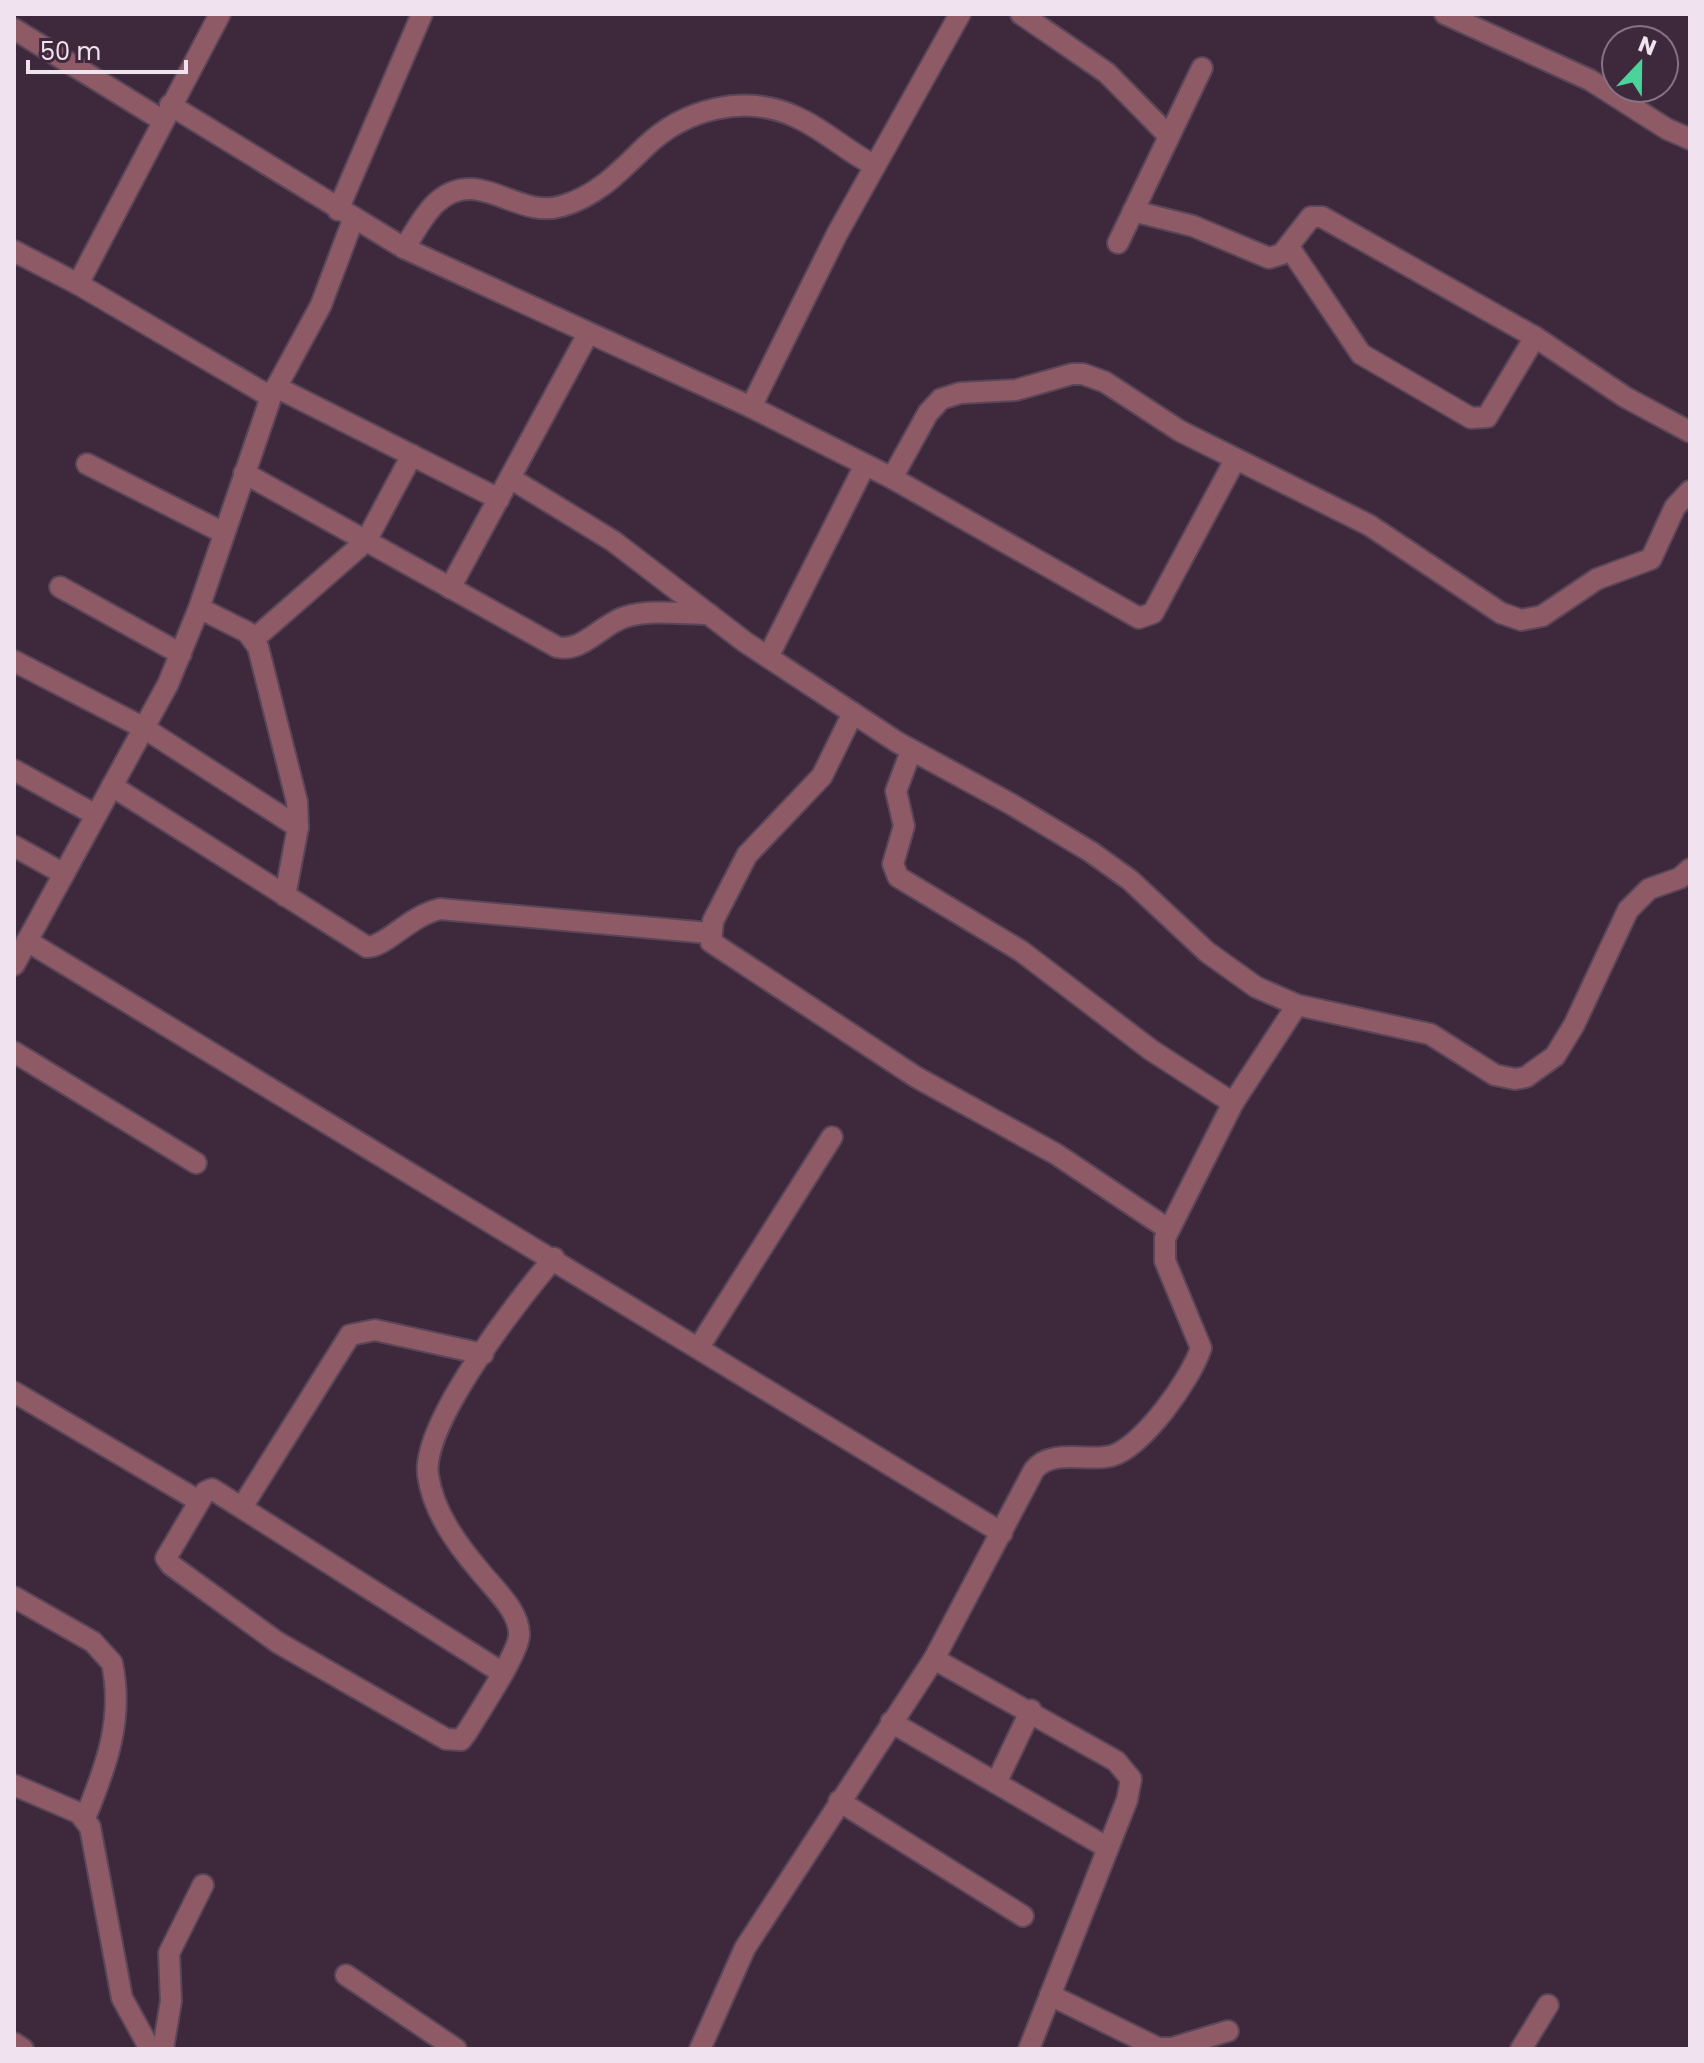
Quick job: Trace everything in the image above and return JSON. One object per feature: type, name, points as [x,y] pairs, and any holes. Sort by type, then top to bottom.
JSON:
[{"type":"street","points":[[78,284],[220,14]]},
{"type":"street","points":[[14,965],[144,728],[181,654],[273,392],[321,305],[346,215],[422,14]]},
{"type":"street","points":[[751,407],[874,165],[960,14]]},
{"type":"street","points":[[1021,14],[1107,73],[1167,134]]},
{"type":"street","points":[[1445,14],[1590,80],[1667,129],[1690,139]]},
{"type":"street","points":[[14,29],[404,248],[751,407],[892,478],[1143,619],[1153,613],[1235,460]]},
{"type":"street","points":[[1118,243],[1167,134],[1202,68]]},
{"type":"street","points":[[404,248],[434,204],[453,191],[472,187],[486,189],[534,208],[557,208],[578,202],[588,198],[673,125],[723,104],[775,109],[798,118],[874,165]]},
{"type":"street","points":[[1133,211],[1193,226],[1262,257],[1276,257],[1289,247],[1311,217],[1322,217],[1535,337],[1625,397],[1690,432]]},
{"type":"street","points":[[1289,247],[1361,354],[1471,418],[1487,417],[1535,337]]},
{"type":"street","points":[[14,251],[273,392],[412,455],[499,499]]},
{"type":"street","points":[[450,588],[588,334]]},
{"type":"street","points":[[892,478],[928,413],[941,399],[960,393],[1032,387],[1072,374],[1105,382],[1157,417],[1235,460],[1369,525],[1501,613],[1521,620],[1542,616],[1597,579],[1651,559],[1675,507],[1690,491]]},
{"type":"street","points":[[254,639],[366,541],[412,455]]},
{"type":"street","points":[[87,464],[224,533]]},
{"type":"street","points":[[768,657],[865,465]]},
{"type":"street","points":[[244,473],[563,649],[579,644],[612,623],[634,615],[709,614]]},
{"type":"street","points":[[510,478],[613,541],[768,657],[911,751],[1079,844],[1130,880],[1231,972],[1297,1005],[1417,1030],[1495,1075],[1515,1079],[1526,1077],[1555,1056],[1574,1025],[1628,910],[1649,889],[1680,878],[1690,869]]},
{"type":"street","points":[[60,587],[181,654]]},
{"type":"street","points":[[199,608],[237,626],[254,639],[294,789],[298,827],[285,896]]},
{"type":"street","points":[[14,661],[144,728],[298,827]]},
{"type":"street","points":[[709,933],[747,855],[822,776],[853,713]]},
{"type":"street","points":[[911,751],[896,791],[904,826],[893,864],[898,877],[1009,944],[1151,1050],[1233,1103]]},
{"type":"street","points":[[14,770],[96,815]]},
{"type":"street","points":[[112,786],[367,947],[380,945],[412,918],[440,909],[709,933]]},
{"type":"street","points":[[14,846],[64,874]]},
{"type":"street","points":[[709,933],[715,946],[916,1077],[1056,1154],[1168,1229]]},
{"type":"street","points":[[27,941],[554,1258],[1002,1533]]},
{"type":"street","points":[[700,2049],[745,1948],[934,1659],[1041,1462],[1106,1457],[1123,1451],[1168,1406],[1199,1353],[1198,1337],[1165,1261],[1163,1249],[1168,1229],[1233,1103],[1297,1005]]},
{"type":"street","points":[[14,1052],[196,1163]]},
{"type":"street","points":[[699,1347],[832,1137]]},
{"type":"street","points":[[501,1672],[212,1489],[199,1501],[167,1551],[166,1558],[171,1565],[277,1642],[446,1739],[459,1742],[501,1672],[519,1639],[518,1623],[443,1520],[428,1474],[430,1448],[442,1419],[483,1354],[521,1297],[554,1258]]},
{"type":"street","points":[[242,1507],[350,1335],[375,1330],[483,1354]]},
{"type":"street","points":[[14,1392],[199,1501]]},
{"type":"street","points":[[14,1597],[93,1642],[112,1663],[114,1731],[106,1767],[85,1818]]},
{"type":"street","points":[[934,1659],[1031,1710],[1116,1761],[1129,1773],[1127,1800],[1029,2049]]},
{"type":"street","points":[[996,1783],[1031,1710]]},
{"type":"street","points":[[891,1722],[1108,1848]]},
{"type":"street","points":[[14,1785],[85,1818],[94,1840],[122,1998],[150,2049]]},
{"type":"street","points":[[839,1801],[1023,1916]]},
{"type":"street","points":[[163,2049],[171,2001],[169,1953],[203,1885]]},
{"type":"street","points":[[346,1975],[456,2049]]},
{"type":"street","points":[[1050,1995],[1158,2048],[1172,2048],[1228,2031]]},
{"type":"street","points":[[1521,2049],[1548,2005]]},
{"type":"street","points":[[14,2043],[23,2049]]}]
